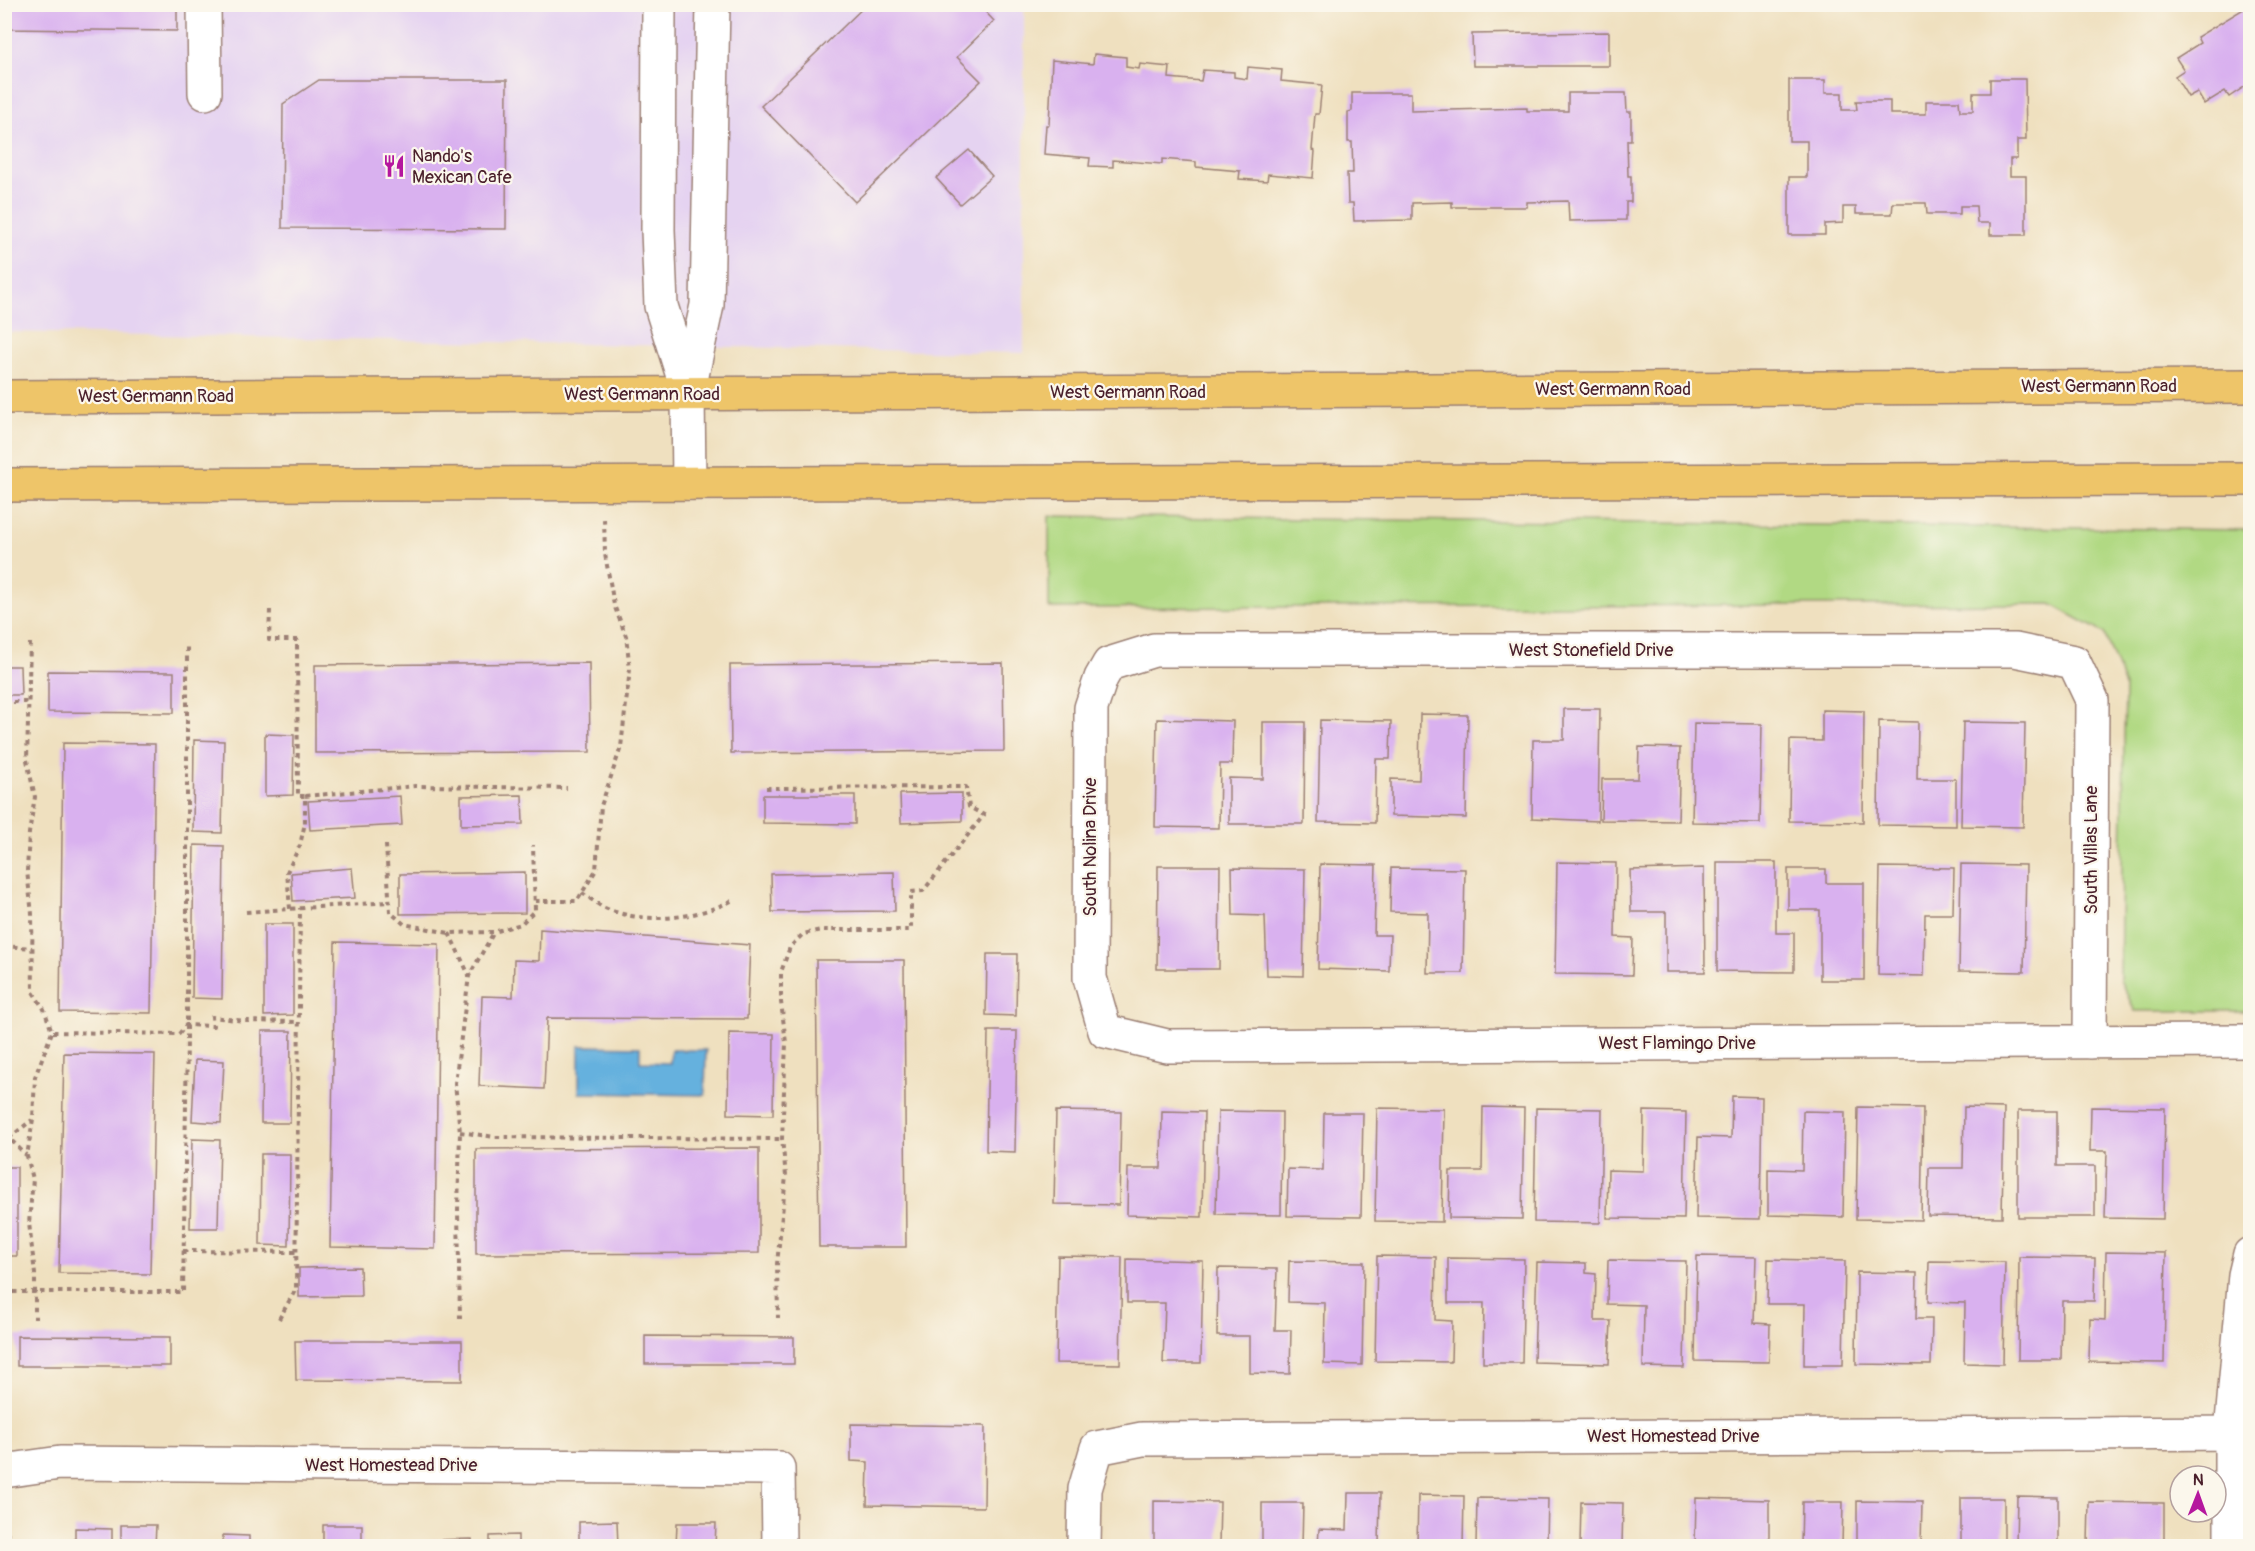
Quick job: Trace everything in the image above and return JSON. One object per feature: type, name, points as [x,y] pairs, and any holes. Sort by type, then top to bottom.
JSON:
[{"type":"main road","name":"West Germann Road","points":[[4,397],[2250,386]]},
{"type":"main road","points":[[4,485],[2250,479]]},
{"type":"street","points":[[204,4],[205,93]]},
{"type":"street","points":[[659,4],[658,230],[661,306],[688,394]]},
{"type":"street","points":[[689,483],[688,394],[707,304],[714,4]]},
{"type":"street","name":"West Stonefield Drive","points":[[1108,664],[1154,650],[2015,650],[2074,662]]},
{"type":"street","name":"South Villas Lane","points":[[2074,662],[2092,700],[2090,1042]]},
{"type":"street","name":"South Nolina Drive","points":[[1105,1031],[1090,978],[1091,708],[1108,664]]},
{"type":"street","name":"West Flamingo Drive","points":[[1105,1031],[1167,1046],[2250,1041]]},
{"type":"street","points":[[2231,1546],[2241,1433],[2245,1275],[2250,1254]]},
{"type":"street","name":"West Homestead Drive","points":[[1084,1546],[1085,1489],[1097,1448],[1142,1438],[2241,1433]]},
{"type":"street","name":"West Homestead Drive","points":[[4,1471],[60,1463],[778,1468],[779,1546]]},
{"type":"path","points":[[535,901],[577,901],[596,870],[601,806],[621,747],[630,669],[626,636],[614,605],[605,554],[603,483]]},
{"type":"path","points":[[270,610],[269,639],[297,640],[297,795],[416,786],[567,788]]},
{"type":"path","points":[[30,643],[27,760],[35,796],[29,833],[27,871],[32,914],[33,992],[45,1009],[52,1032],[35,1077],[33,1119],[27,1156],[33,1179],[29,1223],[35,1319]]},
{"type":"path","points":[[4,1292],[183,1292],[187,643]]},
{"type":"path","points":[[4,702],[28,702]]},
{"type":"path","points":[[765,788],[966,787],[969,807],[984,815],[924,891],[911,892],[911,930],[821,930],[803,934],[790,947],[781,972],[780,1002],[786,1043],[782,1138],[786,1176],[777,1264],[778,1318]]},
{"type":"path","points":[[290,909],[287,872],[300,845],[305,823],[305,796]]},
{"type":"path","points":[[386,845],[390,912],[404,924],[449,933],[494,932],[521,924],[536,910],[533,846]]},
{"type":"path","points":[[582,893],[603,907],[641,917],[674,916],[716,909],[733,900]]},
{"type":"path","points":[[246,912],[389,902]]},
{"type":"path","points":[[279,1319],[296,1289],[300,908]]},
{"type":"path","points":[[460,1319],[458,1211],[460,1132],[455,1083],[469,976],[494,932]]},
{"type":"path","points":[[449,933],[469,976]]},
{"type":"path","points":[[4,946],[32,948]]},
{"type":"path","points":[[186,1025],[213,1026],[212,1017],[245,1021],[299,1022]]},
{"type":"path","points":[[52,1032],[179,1034],[186,1025]]},
{"type":"path","points":[[27,1156],[7,1138],[33,1119]]},
{"type":"path","points":[[460,1132],[495,1137],[782,1138]]},
{"type":"path","points":[[183,1251],[296,1252]]},
{"type":"shaded area","points":[[5,5],[1024,5],[1024,353],[5,332]]},
{"type":"green space","points":[[1049,516],[2250,530],[2250,1011],[2135,1011],[2120,980],[2125,686],[2104,633],[2051,604],[1049,608]]},
{"type":"water","points":[[579,1046],[640,1047],[640,1062],[670,1063],[671,1050],[706,1050],[705,1095],[579,1093]]},
{"type":"building","points":[[867,4],[978,4],[994,21],[957,57],[981,81],[855,202],[761,106]]},
{"type":"building","points":[[4,5],[177,5],[177,31],[4,29]]},
{"type":"building","points":[[2250,5],[2250,83],[2229,97],[2225,91],[2204,104],[2197,92],[2188,97],[2175,76],[2184,70],[2176,58],[2200,43],[2197,37]]},
{"type":"building","points":[[1609,32],[1609,66],[1473,66],[1472,34]]},
{"type":"building","points":[[1094,54],[1126,57],[1126,67],[1139,69],[1140,64],[1170,67],[1169,78],[1201,81],[1203,70],[1234,72],[1234,77],[1247,79],[1248,67],[1282,70],[1281,81],[1322,85],[1319,114],[1315,114],[1312,150],[1315,151],[1313,178],[1268,174],[1267,181],[1239,179],[1240,171],[1196,167],[1196,162],[1162,159],[1162,164],[1113,160],[1113,167],[1089,166],[1090,158],[1044,154],[1046,125],[1049,125],[1052,60],[1093,64]]},
{"type":"building","points":[[1990,79],[2025,79],[2026,140],[2017,140],[2017,159],[2010,159],[2010,176],[2026,176],[2026,235],[1990,235],[1990,223],[1977,223],[1976,206],[1960,206],[1960,214],[1927,214],[1926,203],[1893,203],[1892,214],[1856,214],[1856,207],[1843,207],[1843,223],[1825,224],[1825,235],[1789,235],[1789,177],[1807,177],[1807,141],[1789,141],[1789,80],[1825,80],[1825,93],[1842,93],[1842,110],[1857,110],[1856,101],[1890,101],[1890,114],[1926,114],[1926,101],[1959,101],[1960,111],[1973,111],[1973,93],[1990,93]]},
{"type":"building","name":"Nando's Mexican Cafe","points":[[319,80],[507,80],[506,229],[282,228],[283,104]]},
{"type":"building","points":[[1352,93],[1411,93],[1411,111],[1527,108],[1527,111],[1568,111],[1568,93],[1626,93],[1627,112],[1631,112],[1631,140],[1627,140],[1631,202],[1626,202],[1626,220],[1569,221],[1568,201],[1527,202],[1527,207],[1452,207],[1452,202],[1412,203],[1412,220],[1354,221],[1353,203],[1348,203],[1347,173],[1353,173],[1352,142],[1348,142],[1348,112],[1352,111]]},
{"type":"building","points":[[969,150],[992,176],[960,204],[936,178]]},
{"type":"building","points":[[589,663],[590,752],[315,753],[315,665]]},
{"type":"building","points":[[1003,663],[1004,751],[731,753],[730,665]]},
{"type":"building","points":[[4,666],[20,666],[21,695],[4,695]]},
{"type":"building","points":[[48,671],[174,672],[174,713],[48,712]]},
{"type":"building","points":[[1564,709],[1600,709],[1598,821],[1532,818],[1533,740],[1564,740]]},
{"type":"building","points":[[1822,710],[1864,711],[1863,822],[1789,821],[1790,740],[1822,741]]},
{"type":"building","points":[[1420,714],[1468,715],[1466,818],[1391,816],[1391,779],[1419,780]]},
{"type":"building","points":[[1157,719],[1233,721],[1232,764],[1220,764],[1219,828],[1155,827]]},
{"type":"building","points":[[1320,720],[1391,721],[1390,759],[1376,759],[1375,823],[1318,822]]},
{"type":"building","points":[[1879,721],[1918,722],[1917,779],[1956,779],[1956,826],[1878,825]]},
{"type":"building","points":[[1263,722],[1305,722],[1304,824],[1229,824],[1229,778],[1263,779]]},
{"type":"building","points":[[1963,722],[2025,723],[2023,827],[1961,826]]},
{"type":"building","points":[[1694,723],[1762,724],[1760,823],[1692,822]]},
{"type":"building","points":[[265,734],[294,735],[293,795],[265,796]]},
{"type":"building","points":[[194,740],[224,741],[222,833],[193,832]]},
{"type":"building","points":[[63,743],[155,744],[151,1013],[60,1012]]},
{"type":"building","points":[[1639,747],[1680,748],[1678,821],[1601,820],[1602,779],[1638,779]]},
{"type":"building","points":[[962,793],[962,821],[901,823],[900,794]]},
{"type":"building","points":[[522,795],[523,824],[461,825],[461,796]]},
{"type":"building","points":[[763,795],[855,795],[855,824],[763,823]]},
{"type":"building","points":[[400,796],[402,825],[310,830],[308,801]]},
{"type":"building","points":[[194,845],[224,846],[222,999],[192,998]]},
{"type":"building","points":[[1557,862],[1616,863],[1615,937],[1633,938],[1632,975],[1555,974]]},
{"type":"building","points":[[1717,862],[1776,862],[1776,933],[1794,933],[1794,972],[1717,971]]},
{"type":"building","points":[[1320,864],[1376,865],[1374,935],[1390,935],[1389,971],[1318,969]]},
{"type":"building","points":[[1961,864],[2026,865],[2024,972],[1959,971]]},
{"type":"building","points":[[1158,866],[1220,866],[1219,969],[1157,969]]},
{"type":"building","points":[[1880,867],[1954,868],[1953,914],[1925,914],[1924,976],[1878,975]]},
{"type":"building","points":[[352,868],[355,898],[293,901],[291,873]]},
{"type":"building","points":[[1232,868],[1305,869],[1303,976],[1267,975],[1265,916],[1233,915]]},
{"type":"building","points":[[1391,868],[1465,869],[1463,973],[1427,973],[1428,913],[1390,912]]},
{"type":"building","points":[[1704,868],[1705,972],[1666,972],[1666,912],[1631,912],[1630,870]]},
{"type":"building","points":[[1788,869],[1826,869],[1826,883],[1864,883],[1864,980],[1820,980],[1820,910],[1788,910]]},
{"type":"building","points":[[525,872],[525,913],[400,914],[400,874]]},
{"type":"building","points":[[894,872],[895,911],[772,912],[771,874]]},
{"type":"building","points":[[264,924],[293,924],[293,1015],[264,1016]]},
{"type":"building","points":[[540,929],[750,945],[747,1019],[547,1018],[544,1089],[479,1086],[482,996],[513,997],[514,960],[539,961]]},
{"type":"building","points":[[335,942],[439,944],[435,1249],[330,1247]]},
{"type":"building","points":[[987,954],[1017,954],[1016,1016],[986,1015]]},
{"type":"building","points":[[816,960],[904,960],[906,1247],[819,1247]]},
{"type":"building","points":[[262,1031],[291,1031],[290,1123],[261,1123]]},
{"type":"building","points":[[988,1031],[1017,1031],[1015,1152],[986,1151]]},
{"type":"building","points":[[729,1033],[774,1034],[773,1115],[728,1114]]},
{"type":"building","points":[[64,1053],[155,1054],[150,1274],[59,1273]]},
{"type":"building","points":[[195,1060],[224,1061],[221,1123],[192,1121]]},
{"type":"building","points":[[1732,1096],[1762,1097],[1760,1219],[1696,1218],[1698,1137],[1731,1138]]},
{"type":"building","points":[[1483,1107],[1524,1108],[1522,1219],[1449,1218],[1450,1171],[1482,1171]]},
{"type":"building","points":[[1858,1107],[1923,1108],[1921,1220],[1856,1219]]},
{"type":"building","points":[[1964,1107],[2004,1108],[2002,1217],[1928,1216],[1929,1168],[1963,1168]]},
{"type":"building","points":[[2091,1107],[2165,1108],[2163,1219],[2105,1218],[2107,1151],[2090,1151]]},
{"type":"building","points":[[1377,1108],[1444,1109],[1442,1222],[1375,1221]]},
{"type":"building","points":[[1536,1108],[1602,1109],[1600,1223],[1534,1222]]},
{"type":"building","points":[[1056,1111],[1121,1112],[1119,1205],[1054,1204]]},
{"type":"building","points":[[1162,1111],[1204,1112],[1202,1217],[1127,1215],[1128,1168],[1161,1168]]},
{"type":"building","points":[[1218,1111],[1282,1112],[1281,1215],[1216,1214]]},
{"type":"building","points":[[1644,1111],[1686,1112],[1684,1219],[1607,1218],[1608,1170],[1643,1171]]},
{"type":"building","points":[[1803,1111],[1845,1112],[1843,1217],[1768,1215],[1768,1169],[1802,1170]]},
{"type":"building","points":[[2018,1111],[2057,1111],[2057,1166],[2095,1166],[2095,1217],[2018,1217]]},
{"type":"building","points":[[1324,1113],[1363,1113],[1361,1217],[1287,1216],[1288,1169],[1323,1170]]},
{"type":"building","points":[[192,1139],[220,1140],[218,1228],[190,1228]]},
{"type":"building","points":[[759,1148],[759,1253],[476,1254],[476,1149]]},
{"type":"building","points":[[261,1154],[290,1154],[289,1246],[260,1245]]},
{"type":"building","points":[[4,1167],[17,1167],[17,1256],[4,1256]]},
{"type":"building","points":[[2106,1252],[2166,1253],[2164,1363],[2089,1362],[2090,1319],[2105,1320]]},
{"type":"building","points":[[1058,1256],[1122,1257],[1120,1364],[1056,1363]]},
{"type":"building","points":[[1377,1256],[1436,1257],[1435,1320],[1452,1321],[1451,1362],[1375,1361]]},
{"type":"building","points":[[1697,1256],[1756,1257],[1754,1323],[1770,1324],[1769,1362],[1695,1361]]},
{"type":"building","points":[[2019,1257],[2095,1258],[2094,1301],[2062,1301],[2061,1360],[2018,1360]]},
{"type":"building","points":[[1448,1258],[1524,1259],[1522,1363],[1483,1363],[1484,1303],[1448,1303]]},
{"type":"building","points":[[1127,1259],[1203,1261],[1201,1363],[1163,1363],[1165,1303],[1127,1303]]},
{"type":"building","points":[[1768,1259],[1845,1261],[1843,1365],[1804,1365],[1805,1304],[1767,1304]]},
{"type":"building","points":[[1608,1260],[1686,1261],[1684,1368],[1643,1367],[1644,1305],[1607,1304]]},
{"type":"building","points":[[1289,1261],[1364,1262],[1362,1365],[1324,1364],[1325,1303],[1288,1302]]},
{"type":"building","points":[[1929,1261],[2005,1262],[2003,1364],[1964,1363],[1965,1303],[1928,1302]]},
{"type":"building","points":[[1537,1262],[1586,1263],[1586,1273],[1596,1274],[1595,1321],[1611,1321],[1609,1364],[1534,1362]]},
{"type":"building","points":[[360,1267],[361,1296],[299,1297],[299,1268]]},
{"type":"building","points":[[1218,1268],[1277,1269],[1275,1330],[1291,1330],[1290,1374],[1250,1373],[1250,1336],[1217,1336]]},
{"type":"building","points":[[1857,1272],[1917,1273],[1916,1319],[1932,1319],[1931,1365],[1856,1364]]},
{"type":"building","points":[[17,1336],[170,1337],[170,1366],[17,1366]]},
{"type":"building","points":[[645,1336],[794,1337],[794,1364],[645,1364]]},
{"type":"building","points":[[295,1341],[462,1341],[462,1381],[296,1380]]},
{"type":"building","points":[[851,1424],[985,1426],[984,1507],[867,1505],[868,1462],[851,1461]]},
{"type":"building","points":[[1348,1493],[1380,1493],[1379,1546],[1318,1546],[1319,1529],[1347,1530]]},
{"type":"building","points":[[1418,1495],[1464,1496],[1463,1546],[1417,1546]]},
{"type":"building","points":[[2017,1496],[2058,1497],[2058,1546],[2016,1546]]},
{"type":"building","points":[[1477,1498],[1548,1499],[1547,1543],[1535,1543],[1534,1546],[1476,1546]]},
{"type":"building","points":[[1696,1498],[1769,1500],[1769,1545],[1695,1546]]},
{"type":"building","points":[[1961,1498],[2004,1498],[2004,1546],[1961,1546]]},
{"type":"building","points":[[1154,1501],[1220,1502],[1219,1546],[1154,1546]]},
{"type":"building","points":[[1857,1501],[1922,1502],[1921,1546],[1857,1546]]},
{"type":"building","points":[[1581,1502],[1623,1503],[1622,1546],[1580,1546]]},
{"type":"building","points":[[1802,1502],[1843,1502],[1842,1546],[1801,1546]]},
{"type":"building","points":[[2089,1502],[2164,1503],[2164,1546],[2088,1544]]},
{"type":"building","points":[[1262,1503],[1303,1503],[1302,1546],[1262,1546]]},
{"type":"building","points":[[617,1521],[618,1546],[579,1546],[579,1522]]},
{"type":"building","points":[[677,1523],[716,1523],[715,1546],[676,1546]]},
{"type":"building","points":[[121,1525],[156,1525],[155,1546],[121,1546]]},
{"type":"building","points":[[323,1525],[362,1525],[362,1546],[323,1546]]},
{"type":"building","points":[[75,1528],[112,1529],[112,1546],[75,1546]]},
{"type":"building","points":[[4,1533],[9,1533],[9,1546],[4,1546]]},
{"type":"building","points":[[223,1535],[249,1536],[249,1546],[223,1546]]},
{"type":"building","points":[[518,1535],[518,1546],[490,1546],[490,1536]]},
{"type":"building","points":[[472,1539],[473,1546],[432,1546],[432,1540]]},
{"type":"building","points":[[267,1543],[308,1543],[308,1546],[267,1546]]},
{"type":"place","name":"Nando's Mexican Cafe","points":[[394,166]]}]
